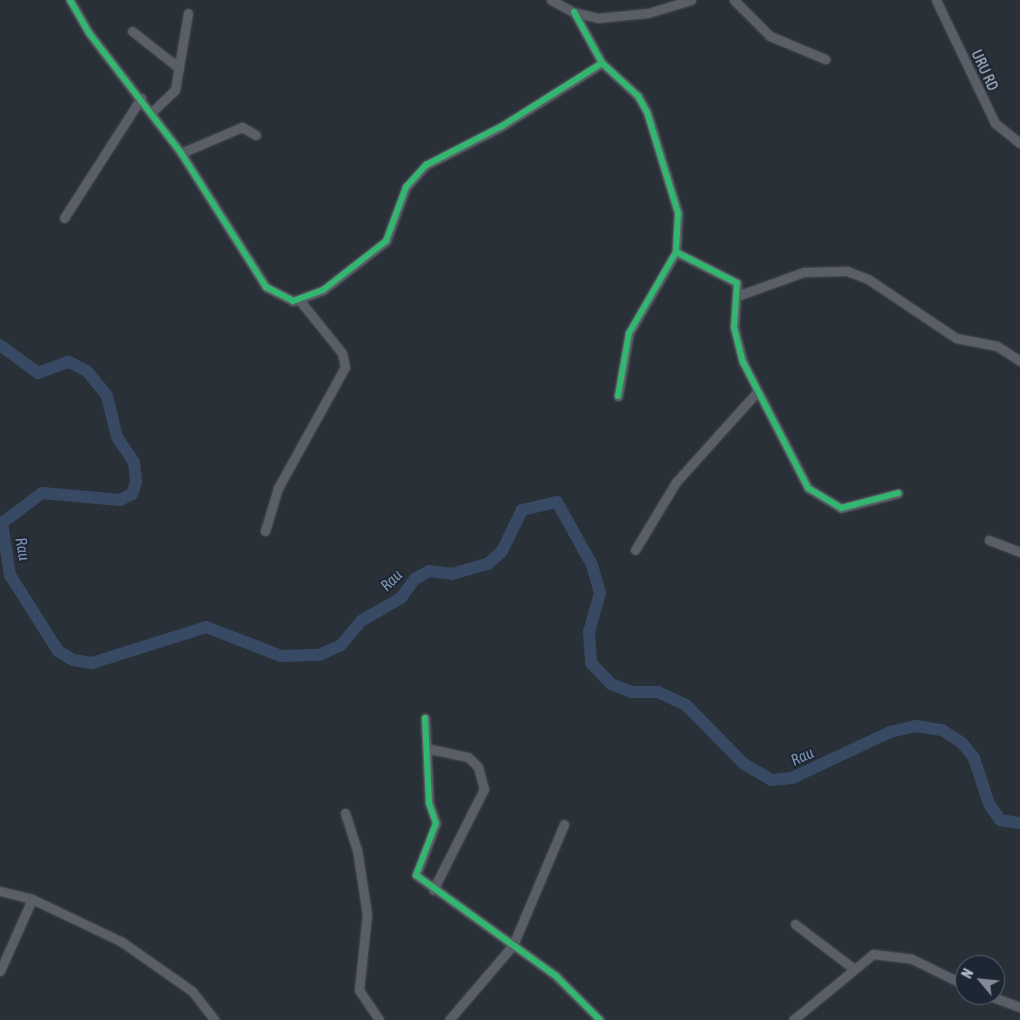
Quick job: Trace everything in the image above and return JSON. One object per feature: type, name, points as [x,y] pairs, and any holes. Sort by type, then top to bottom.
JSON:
[{"type":"street","points":[[70,0],[90,33],[182,153],[266,287],[285,300],[301,302],[386,241],[406,187],[426,165],[502,126],[602,63]]},
{"type":"street","points":[[551,0],[574,12],[624,17],[691,0]]},
{"type":"street","points":[[734,0],[770,36],[825,59]]},
{"type":"street","name":"URU RD","points":[[936,0],[995,123],[1020,143]]},
{"type":"street","points":[[574,12],[602,63],[638,96],[646,112],[678,212],[676,252],[629,333],[618,396]]},
{"type":"street","points":[[152,112],[171,97],[179,68],[188,13]]},
{"type":"street","points":[[132,31],[179,68]]},
{"type":"street","points":[[64,218],[141,98]]},
{"type":"street","points":[[182,153],[242,127],[256,135]]},
{"type":"street","points":[[676,252],[731,278],[738,286],[738,345],[758,392],[797,470],[819,499],[841,508],[898,493]]},
{"type":"street","points":[[738,296],[804,272],[847,271],[884,289],[956,338],[997,346],[1020,361]]},
{"type":"street","points":[[265,531],[278,488],[345,367],[342,353],[301,302]]},
{"type":"street","points":[[635,550],[676,482],[758,392]]},
{"type":"street","points":[[989,540],[1020,552]]},
{"type":"street","points":[[425,718],[430,749],[429,803],[436,823],[416,873],[433,890],[556,976],[600,1020]]},
{"type":"street","points":[[430,749],[468,757],[478,767],[484,789],[433,890]]},
{"type":"street","points":[[345,813],[357,850],[367,914],[359,990],[379,1020]]},
{"type":"street","points":[[449,1020],[513,945],[564,824]]},
{"type":"street","points":[[0,891],[32,899],[163,968],[192,991],[215,1020]]},
{"type":"street","points":[[0,971],[32,899]]},
{"type":"street","points":[[795,924],[854,969]]},
{"type":"street","points":[[793,1020],[854,969],[883,952],[912,959],[955,979]]},
{"type":"street","points":[[1005,1002],[1020,1007]]},
{"type":"waterway","name":"Rau","points":[[0,345],[38,373],[69,362],[87,371],[107,396],[117,437],[134,462],[136,482],[132,494],[120,500],[42,493],[2,523],[10,575],[58,651],[73,660],[92,663],[206,627],[281,656],[319,655],[341,645],[361,621],[401,598],[415,579],[429,571],[452,574],[488,564],[502,551],[522,510],[557,502],[592,565],[600,593],[589,632],[591,663],[611,684],[632,692],[658,692],[686,705],[744,764],[772,780],[792,778],[890,732],[916,726],[942,730],[962,743],[974,758],[989,804],[1000,820],[1020,823]]},
{"type":"cycle path","points":[[70,0],[89,33],[181,153],[266,287],[293,301],[323,290],[386,241],[406,187],[426,165],[502,126],[602,63]]},
{"type":"cycle path","points":[[574,12],[602,63],[638,96],[647,112],[678,213],[676,252],[629,333],[618,396]]},
{"type":"cycle path","points":[[676,252],[737,283],[734,327],[743,362],[808,488],[841,508],[898,493]]},
{"type":"cycle path","points":[[425,718],[429,803],[436,823],[416,875],[556,976],[600,1020]]}]
